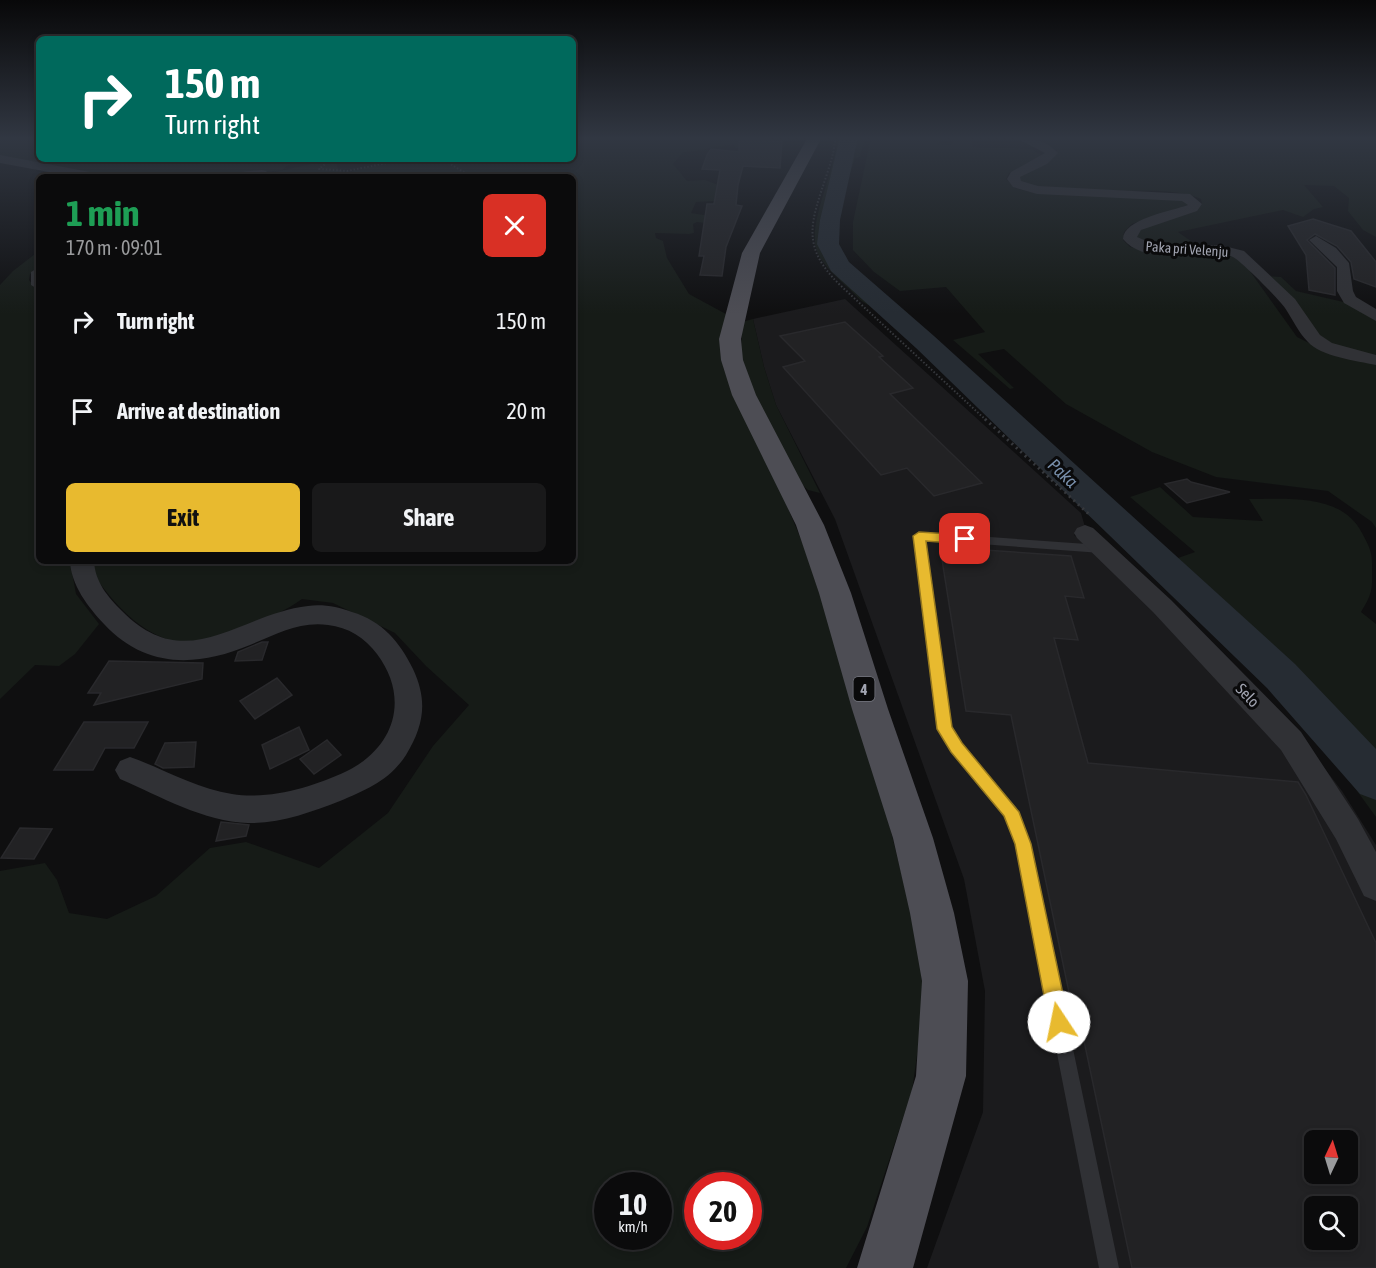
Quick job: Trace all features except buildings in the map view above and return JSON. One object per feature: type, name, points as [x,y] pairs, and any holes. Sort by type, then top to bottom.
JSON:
[{"type":"main road","name":"4","points":[[782,196],[751,253],[730,339],[732,360],[744,395],[810,525],[835,593],[870,709],[913,838],[932,913],[945,981],[941,1076],[885,1268]]},
{"type":"street","name":"Paka pri Velenju","points":[[1168,196],[1185,197],[1195,204],[1192,208],[1136,228],[1130,234],[1130,239],[1146,248],[1158,250],[1212,248],[1239,254],[1289,302],[1314,339],[1326,347],[1376,360]]},
{"type":"street","points":[[1316,240],[1331,251],[1344,266],[1345,291],[1350,300],[1376,316],[1369,309],[1370,302],[1376,296]]},
{"type":"street","name":"Selo","points":[[1093,541],[1162,606],[1291,741],[1347,829],[1376,885]]},
{"type":"street","points":[[82,564],[81,572],[96,597],[122,627],[150,645],[179,651],[204,651],[287,618],[315,615],[348,620],[369,630],[390,650],[409,693],[407,719],[398,743],[385,761],[359,779],[318,797],[270,807],[235,808],[206,801],[130,770]]},
{"type":"lane","points":[[1093,541],[919,536],[944,729],[956,747],[1011,812],[1023,844],[1109,1268]]},
{"type":"path","points":[[822,196],[812,241],[815,254],[826,270],[904,345]]},
{"type":"shaded area","points":[[576,196],[716,196],[715,201],[696,202],[691,213],[717,217],[713,224],[697,222],[693,224],[694,233],[655,233],[656,238],[663,241],[667,258],[689,294],[726,314],[721,355],[724,370],[769,463],[813,568],[890,827],[919,946],[924,1005],[912,1091],[867,1227],[846,1268],[0,1268],[0,871],[45,863],[57,880],[69,913],[107,919],[156,896],[210,848],[246,842],[319,868],[388,813],[433,746],[469,705],[426,666],[395,633],[333,603],[302,599],[272,616],[216,640],[201,644],[182,643],[149,631],[135,621],[88,567],[88,564],[576,564]]},
{"type":"shaded area","points":[[823,196],[828,196],[823,228],[826,253],[848,282],[876,307],[860,300],[822,261],[815,240],[818,212]]},
{"type":"shaded area","points":[[858,196],[1176,196],[1193,202],[1185,207],[1132,224],[1124,232],[1123,240],[1130,247],[1163,254],[1207,250],[1239,256],[1297,337],[1333,355],[1376,364],[1376,528],[1372,522],[1328,491],[1216,477],[1152,452],[1066,404],[1004,349],[978,354],[1014,388],[1010,389],[953,340],[985,332],[946,287],[900,291],[874,272],[853,250],[853,222]]},
{"type":"shaded area","points":[[1193,196],[1314,196],[1323,207],[1314,209],[1303,217],[1283,210],[1178,232],[1198,246],[1176,248],[1144,245],[1134,234],[1150,225],[1196,209],[1202,204],[1201,199]]},
{"type":"shaded area","points":[[1347,196],[1376,196],[1376,237],[1363,230],[1348,211],[1349,198]]},
{"type":"shaded area","points":[[36,253],[36,270],[30,274],[29,280],[36,289],[36,564],[71,564],[76,594],[99,624],[75,654],[59,666],[35,665],[0,699],[0,285],[13,271]]},
{"type":"shaded area","points":[[1266,276],[1281,277],[1296,291],[1348,303],[1376,320],[1376,358],[1328,345]]},
{"type":"shaded area","points":[[845,299],[1081,513],[1085,527],[1074,535],[1166,604],[1288,721],[1342,791],[1376,845],[1376,1268],[927,1268],[983,1112],[985,991],[964,879],[835,519],[776,405],[753,319]]},
{"type":"shaded area","points":[[753,319],[776,405],[820,493],[808,490],[801,484],[763,415],[741,360],[742,322]]},
{"type":"shaded area","points":[[1160,487],[1193,517],[1263,521],[1249,499],[1296,499],[1327,505],[1353,520],[1366,541],[1372,559],[1371,589],[1361,612],[1376,624],[1376,761],[1178,558],[1195,552],[1130,497]]},
{"type":"shaded area","points":[[1329,734],[1376,793],[1376,817],[1334,759],[1313,736]]},
{"type":"waterway","name":"Paka","points":[[835,196],[828,244],[839,266],[925,342],[1281,676],[1376,780]]},
{"type":"route","points":[[965,539],[919,536],[944,729],[956,747],[1011,812],[1023,844],[1059,1022]]}]
